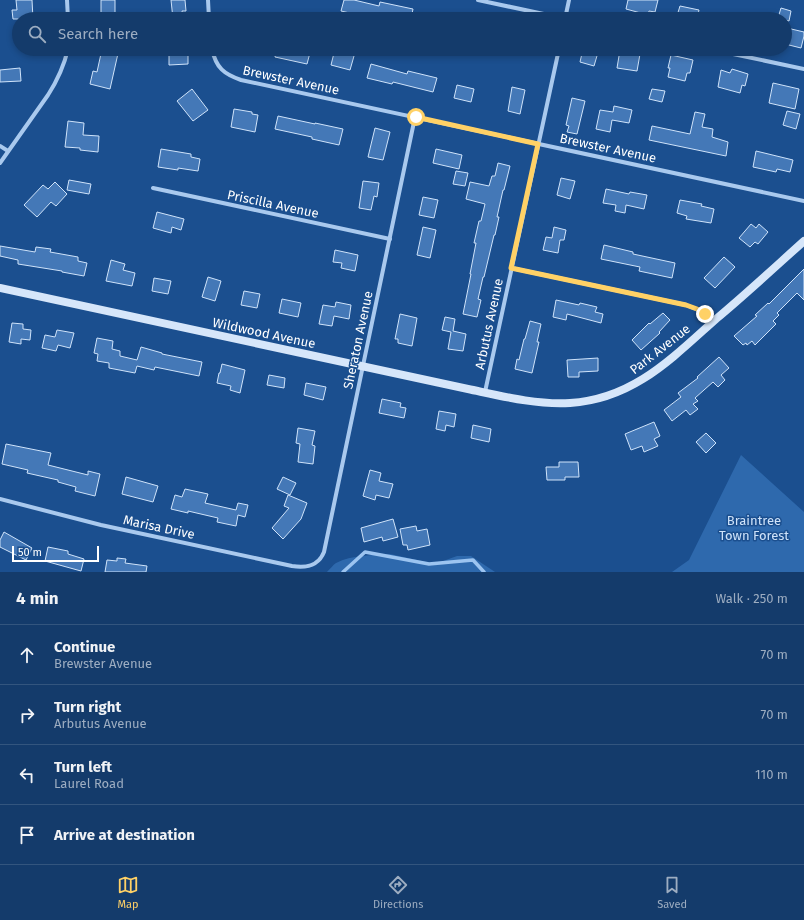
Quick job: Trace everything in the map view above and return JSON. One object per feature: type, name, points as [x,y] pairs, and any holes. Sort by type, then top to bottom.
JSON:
[{"type":"street","points":[[66,0],[67,12]]},
{"type":"street","points":[[208,0],[209,12]]},
{"type":"street","points":[[478,0],[534,12]]},
{"type":"street","points":[[567,12],[569,0]]},
{"type":"street","points":[[0,163],[54,86],[66,56]]},
{"type":"street","name":"Brewster Avenue","points":[[214,56],[219,68],[234,78],[804,200]]},
{"type":"street","name":"Arbutus Avenue","points":[[484,392],[557,56]]},
{"type":"street","points":[[742,56],[804,69]]},
{"type":"street","name":"Sheraton Avenue","points":[[315,564],[322,557],[324,552],[416,117]]},
{"type":"street","points":[[0,146],[8,151]]},
{"type":"street","name":"Priscilla Avenue","points":[[153,188],[390,239]]},
{"type":"street","name":"Park Avenue","points":[[523,400],[551,403],[572,403],[601,398],[620,392],[637,383],[653,373],[713,322],[804,241]]},
{"type":"street","points":[[511,268],[686,305],[701,311],[713,322]]},
{"type":"street","name":"Wildwood Avenue","points":[[0,288],[523,400]]},
{"type":"street","name":"Marisa Drive","points":[[0,499],[101,524],[292,566],[315,564]]},
{"type":"green space","name":"Braintree Town Forest","points":[[741,455],[804,512],[804,572],[672,572],[689,560]]},
{"type":"green space","points":[[390,554],[435,564],[457,556],[471,556],[495,572],[327,572],[336,563],[349,558]]},
{"type":"building","points":[[16,0],[32,0],[33,12],[12,12],[12,10],[17,10]]},
{"type":"building","points":[[101,0],[115,0],[115,12],[101,12]]},
{"type":"building","points":[[171,0],[185,0],[186,11],[172,12]]},
{"type":"building","points":[[344,0],[354,0],[379,6],[380,2],[413,9],[412,12],[341,11]]},
{"type":"building","points":[[628,0],[658,0],[655,12],[637,12],[626,9]]},
{"type":"building","points":[[680,6],[699,10],[699,12],[678,12]]},
{"type":"building","points":[[781,8],[791,11],[791,12],[780,12]]},
{"type":"building","points":[[792,29],[804,32],[801,48],[792,46]]},
{"type":"building","points":[[100,56],[117,56],[110,89],[90,84],[93,71],[97,72]]},
{"type":"building","points":[[169,56],[188,56],[188,64],[169,65]]},
{"type":"building","points":[[275,56],[309,56],[307,64]]},
{"type":"building","points":[[333,56],[354,56],[350,70],[331,65]]},
{"type":"building","points":[[581,56],[597,56],[594,66],[580,62]]},
{"type":"building","points":[[619,56],[640,56],[637,71],[617,68]]},
{"type":"building","points":[[671,56],[693,60],[690,73],[687,73],[685,81],[668,77],[670,68],[668,68]]},
{"type":"building","points":[[371,64],[407,74],[408,71],[437,78],[433,92],[393,82],[392,84],[367,78]]},
{"type":"building","points":[[20,68],[21,81],[0,82],[0,70]]},
{"type":"building","points":[[732,69],[748,74],[745,86],[742,85],[740,93],[718,87],[721,70],[730,73]]},
{"type":"building","points":[[773,83],[799,89],[795,109],[769,103]]},
{"type":"building","points":[[457,85],[474,89],[471,102],[454,98]]},
{"type":"building","points":[[512,87],[525,90],[520,114],[508,111]]},
{"type":"building","points":[[192,89],[208,110],[193,121],[177,101]]},
{"type":"building","points":[[652,89],[665,91],[662,102],[649,99]]},
{"type":"building","points":[[572,98],[585,101],[577,134],[567,132],[569,126],[566,125]]},
{"type":"building","points":[[614,106],[632,110],[629,123],[612,120],[610,132],[596,129],[600,110],[613,112]]},
{"type":"building","points":[[234,109],[252,112],[252,114],[258,115],[255,132],[231,127]]},
{"type":"building","points":[[787,111],[800,114],[796,129],[783,125]]},
{"type":"building","points":[[695,112],[705,114],[702,127],[713,129],[712,137],[728,142],[726,156],[649,140],[652,126],[690,134]]},
{"type":"building","points":[[278,116],[343,129],[339,145],[312,139],[312,137],[275,129]]},
{"type":"building","points":[[68,121],[84,123],[83,135],[99,136],[98,152],[80,150],[80,148],[65,147]]},
{"type":"building","points":[[375,128],[390,132],[383,160],[368,157]]},
{"type":"building","points":[[161,149],[191,154],[191,157],[200,159],[198,171],[158,167]]},
{"type":"building","points":[[436,149],[462,155],[459,169],[433,163]]},
{"type":"building","points":[[756,151],[793,160],[790,172],[777,169],[776,172],[753,167]]},
{"type":"building","points":[[498,163],[510,166],[497,217],[499,217],[495,235],[478,299],[481,300],[477,317],[463,314],[476,243],[474,243],[485,204],[466,199],[470,182],[489,186],[492,176],[495,176]]},
{"type":"building","points":[[456,171],[468,173],[465,186],[453,184]]},
{"type":"building","points":[[561,178],[575,181],[570,199],[557,195]]},
{"type":"building","points":[[69,180],[91,184],[89,194],[67,190]]},
{"type":"building","points":[[363,181],[379,183],[377,197],[374,196],[371,210],[359,208]]},
{"type":"building","points":[[55,182],[67,194],[56,206],[51,202],[37,217],[24,205],[43,185],[48,189]]},
{"type":"building","points":[[606,189],[629,194],[630,192],[647,195],[644,209],[626,205],[625,213],[615,211],[616,205],[603,203]]},
{"type":"building","points":[[423,197],[438,200],[434,218],[419,215]]},
{"type":"building","points":[[680,200],[702,204],[701,206],[714,209],[711,223],[686,219],[687,216],[677,213]]},
{"type":"building","points":[[157,212],[184,219],[181,230],[172,227],[171,233],[153,228]]},
{"type":"building","points":[[751,224],[756,228],[759,224],[768,232],[758,244],[755,242],[750,247],[739,238]]},
{"type":"building","points":[[423,227],[436,230],[430,258],[417,255]]},
{"type":"building","points":[[554,227],[566,230],[564,240],[560,240],[558,253],[543,250],[546,237],[552,238]]},
{"type":"building","points":[[604,245],[633,252],[633,254],[675,263],[672,278],[639,271],[640,267],[601,259]]},
{"type":"building","points":[[0,246],[35,252],[36,247],[51,249],[50,252],[78,257],[78,261],[87,263],[84,276],[18,264],[18,260],[0,256]]},
{"type":"building","points":[[335,250],[358,255],[355,271],[341,268],[342,263],[333,262]]},
{"type":"building","points":[[724,257],[735,267],[715,288],[704,278]]},
{"type":"building","points":[[111,260],[125,264],[123,270],[135,273],[132,286],[106,281]]},
{"type":"building","points":[[804,269],[804,300],[797,293],[777,313],[779,315],[773,321],[776,324],[755,345],[752,341],[747,345],[746,343],[743,345],[734,336],[757,316],[755,315],[768,303],[769,304]]},
{"type":"building","points":[[208,277],[221,281],[215,301],[202,297]]},
{"type":"building","points":[[154,278],[171,281],[168,294],[152,291]]},
{"type":"building","points":[[244,291],[260,294],[257,308],[241,305]]},
{"type":"building","points":[[282,299],[301,303],[298,317],[279,313]]},
{"type":"building","points":[[556,300],[597,307],[595,312],[603,314],[601,323],[567,314],[566,320],[553,317]]},
{"type":"building","points":[[336,302],[351,305],[349,319],[334,316],[332,326],[319,324],[323,305],[335,307]]},
{"type":"building","points":[[663,313],[670,320],[659,332],[660,333],[641,350],[632,340],[649,323],[650,324]]},
{"type":"building","points":[[400,314],[417,318],[412,346],[398,343],[398,339],[395,339]]},
{"type":"building","points":[[445,317],[455,319],[453,331],[466,334],[463,351],[448,349],[451,332],[442,330]]},
{"type":"building","points":[[530,321],[541,324],[537,342],[539,342],[532,373],[515,369]]},
{"type":"building","points":[[12,323],[23,324],[23,329],[31,330],[30,340],[21,339],[21,344],[9,342]]},
{"type":"building","points":[[57,330],[74,333],[70,348],[58,345],[56,351],[42,348],[45,335],[55,337]]},
{"type":"building","points":[[97,338],[113,341],[112,349],[120,351],[120,356],[137,360],[141,347],[162,354],[202,362],[199,376],[155,367],[154,370],[137,366],[135,373],[109,368],[109,363],[97,361],[98,354],[94,353]]},
{"type":"building","points":[[719,357],[729,368],[721,375],[725,380],[718,387],[713,382],[695,398],[698,401],[693,404],[698,409],[690,415],[686,410],[672,421],[664,410],[681,397],[678,393],[698,378],[697,377]]},
{"type":"building","points":[[598,358],[598,371],[579,372],[579,377],[568,377],[567,360]]},
{"type":"building","points":[[222,364],[245,370],[240,393],[230,390],[231,386],[217,383]]},
{"type":"building","points":[[269,375],[285,378],[284,388],[267,385]]},
{"type":"building","points":[[306,383],[326,387],[323,400],[304,395]]},
{"type":"building","points":[[382,399],[401,403],[400,407],[406,408],[404,418],[379,413]]},
{"type":"building","points":[[439,411],[456,414],[454,427],[446,425],[445,431],[436,429]]},
{"type":"building","points":[[654,422],[660,436],[654,439],[658,446],[644,452],[642,446],[631,450],[625,434]]},
{"type":"building","points":[[473,425],[491,429],[489,442],[471,438]]},
{"type":"building","points":[[298,428],[315,431],[312,445],[315,446],[313,464],[298,462],[300,444],[296,443]]},
{"type":"building","points":[[706,433],[716,443],[706,453],[696,442]]},
{"type":"building","points":[[6,444],[51,453],[48,465],[88,475],[88,471],[100,474],[95,496],[75,491],[76,487],[58,482],[58,480],[27,473],[28,470],[2,464]]},
{"type":"building","points":[[559,462],[578,462],[579,477],[565,477],[565,480],[547,480],[546,467],[559,467]]},
{"type":"building","points":[[370,470],[381,473],[379,481],[393,484],[389,498],[376,495],[375,500],[363,496]]},
{"type":"building","points":[[126,477],[158,486],[153,502],[122,494]]},
{"type":"building","points":[[283,477],[296,483],[290,495],[277,489]]},
{"type":"building","points":[[185,489],[208,494],[205,503],[236,510],[238,503],[248,505],[245,517],[238,515],[236,526],[217,522],[218,518],[188,511],[188,513],[171,509],[175,495],[182,497]]},
{"type":"building","points":[[288,495],[307,503],[301,519],[283,539],[272,528],[289,508],[284,506]]},
{"type":"building","points":[[393,519],[398,537],[383,541],[382,537],[364,542],[361,528]]},
{"type":"building","points":[[416,526],[417,531],[427,529],[430,545],[408,550],[407,545],[403,545],[400,529]]},
{"type":"building","points":[[4,532],[32,548],[26,560],[0,547],[0,540]]},
{"type":"building","points":[[48,547],[68,551],[68,554],[84,559],[81,571],[45,561]]},
{"type":"building","points":[[117,558],[126,559],[125,563],[147,566],[146,572],[105,572],[107,560],[117,561]]},
{"type":"waterway","points":[[343,572],[365,552],[429,564],[473,560],[484,572]]},
{"type":"route","points":[[416,117],[538,144],[511,268],[686,305],[705,314]]}]
